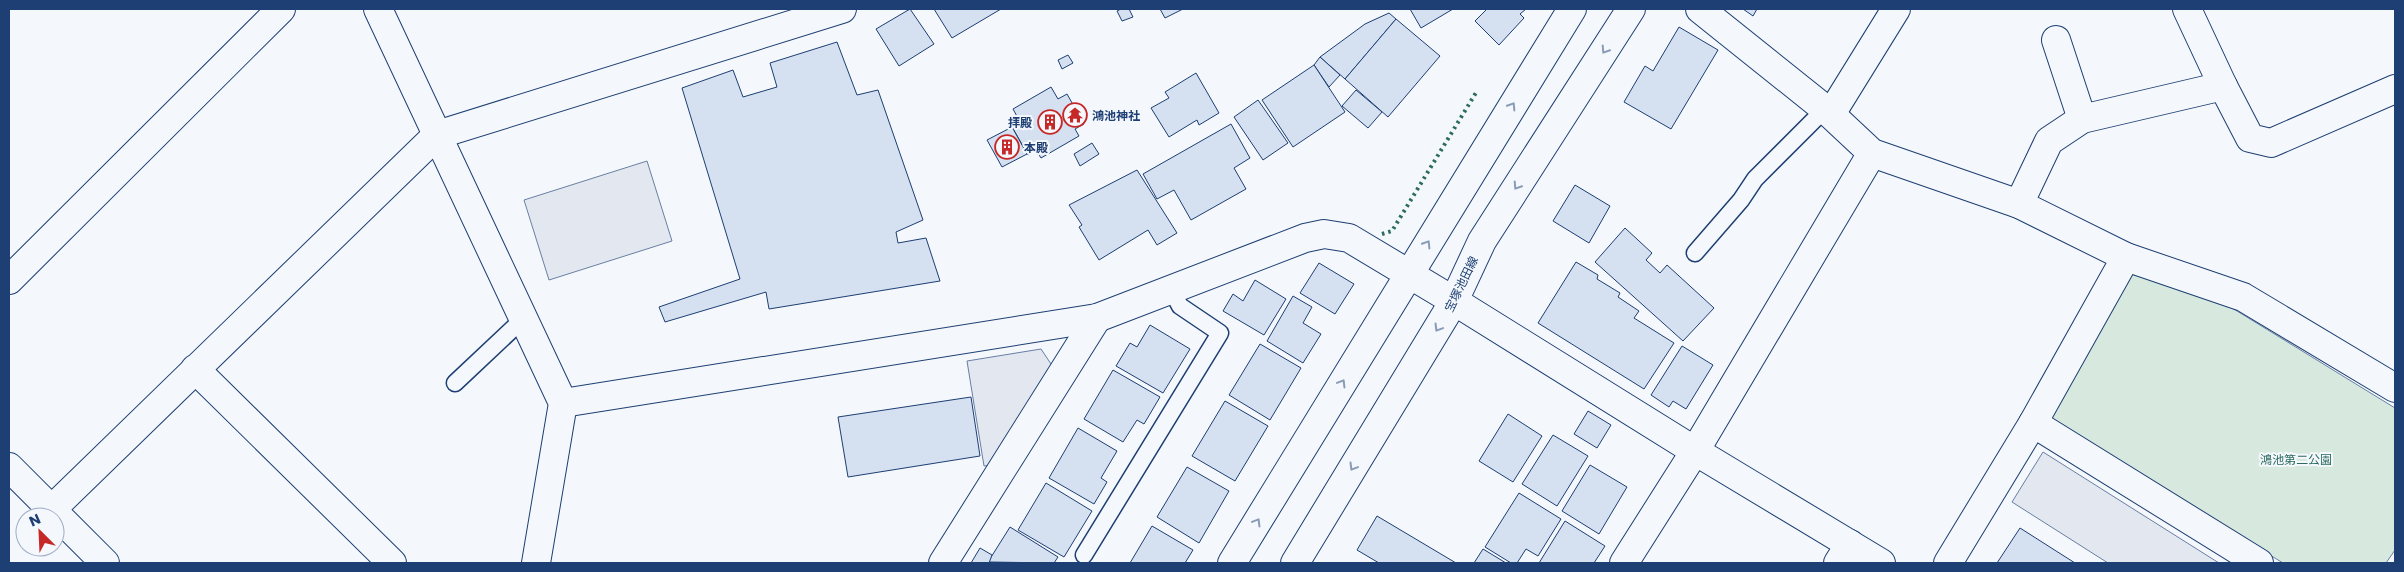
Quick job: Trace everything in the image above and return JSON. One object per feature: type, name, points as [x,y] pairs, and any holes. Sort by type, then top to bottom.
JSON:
[{"type":"street","points":[[9,280],[281,9]]},
{"type":"street","points":[[378,9],[563,403],[536,563]]},
{"type":"street","points":[[54,507],[437,135],[842,9]]},
{"type":"street","points":[[1232,563],[1572,9]]},
{"type":"street","name":"宝塚池田線","points":[[1295,563],[1454,301],[1482,241],[1631,9]]},
{"type":"street","points":[[1700,9],[1828,111],[1872,154],[2020,204],[2126,257],[2242,297],[2395,388]]},
{"type":"street","points":[[1828,111],[1896,9]]},
{"type":"street","points":[[2187,9],[2250,138],[2271,143],[2395,89]]},
{"type":"street","points":[[2056,40],[2082,119]]},
{"type":"street","points":[[2020,204],[2049,141],[2082,119],[2223,86]]},
{"type":"street","points":[[1624,563],[1695,452],[1872,154]]},
{"type":"street","points":[[563,403],[1097,318],[1305,238],[1324,234],[1349,238],[1454,301],[1695,452],[1844,554],[1882,563]]},
{"type":"street","points":[[1948,563],[2033,423],[2126,257]]},
{"type":"street","points":[[943,563],[1097,318]]},
{"type":"street","points":[[195,369],[392,563]]},
{"type":"street","points":[[2033,423],[2259,563]]},
{"type":"street","points":[[9,467],[48,507]]},
{"type":"street","points":[[65,524],[105,563]]},
{"type":"lane","points":[[1695,253],[1741,200],[1754,179],[1828,111]]},
{"type":"lane","points":[[1084,555],[1220,333],[1180,306],[1171,289]]},
{"type":"lane","points":[[456,383],[523,319]]},
{"type":"green space","name":"鴻池第二公園","points":[[2130,273],[2224,303],[2395,408],[2395,550],[2386,563],[2283,563],[2049,419]]},
{"type":"shaded area","points":[[647,161],[672,241],[549,280],[524,200]]},
{"type":"shaded area","points":[[1041,349],[1053,367],[993,465],[984,466],[967,361]]},
{"type":"shaded area","points":[[2043,452],[2219,563],[2108,563],[2012,502]]},
{"type":"building","points":[[910,9],[934,44],[899,66],[876,29]]},
{"type":"building","points":[[934,9],[1001,9],[952,38]]},
{"type":"building","points":[[1129,9],[1133,17],[1122,21],[1117,11]]},
{"type":"building","points":[[1160,9],[1183,9],[1165,18]]},
{"type":"building","points":[[1410,9],[1453,9],[1421,28]]},
{"type":"building","points":[[1487,9],[1526,9],[1520,14],[1524,18],[1499,45],[1475,21]]},
{"type":"building","points":[[1743,9],[1757,9],[1753,16]]},
{"type":"building","points":[[1389,13],[1396,19],[1345,79],[1320,57],[1365,24]]},
{"type":"building","points":[[1396,19],[1440,56],[1388,117],[1345,79]]},
{"type":"building","points":[[1679,27],[1718,50],[1671,129],[1624,102],[1645,66],[1653,71]]},
{"type":"building","points":[[837,42],[857,95],[878,90],[923,220],[896,232],[898,243],[926,238],[940,281],[769,309],[766,292],[665,322],[659,307],[740,279],[682,88],[733,70],[743,97],[777,87],[770,63]]},
{"type":"building","points":[[1068,55],[1073,63],[1062,69],[1058,60]]},
{"type":"building","points":[[1320,57],[1340,75],[1329,87],[1314,65]]},
{"type":"building","points":[[1314,65],[1345,112],[1293,147],[1262,100]]},
{"type":"building","points":[[1196,73],[1219,113],[1199,125],[1197,120],[1169,137],[1151,108],[1169,98],[1165,92]]},
{"type":"building","name":"拝殿","points":[[1051,87],[1058,99],[1067,94],[1084,124],[1075,129],[1079,136],[1041,158],[1036,150],[1028,155],[1011,125],[1019,120],[1013,109]]},
{"type":"building","points":[[1356,90],[1382,112],[1368,128],[1342,106]]},
{"type":"building","points":[[1258,100],[1288,143],[1263,160],[1234,117]]},
{"type":"building","points":[[1231,124],[1250,158],[1234,168],[1246,189],[1191,220],[1174,190],[1157,199],[1143,174]]},
{"type":"building","name":"本殿","points":[[1012,127],[1027,154],[1002,167],[987,140]]},
{"type":"building","points":[[1092,143],[1099,154],[1080,166],[1074,154]]},
{"type":"building","points":[[1137,170],[1177,233],[1157,245],[1148,230],[1099,260],[1079,227],[1082,225],[1069,205]]},
{"type":"building","points":[[1575,185],[1610,206],[1589,243],[1553,221]]},
{"type":"building","points":[[1625,228],[1652,253],[1646,260],[1660,273],[1667,265],[1714,308],[1683,341],[1595,262]]},
{"type":"building","points":[[1576,262],[1598,275],[1597,279],[1620,293],[1618,297],[1639,311],[1634,318],[1674,343],[1644,389],[1538,323]]},
{"type":"building","points":[[1319,263],[1354,284],[1335,314],[1300,293]]},
{"type":"building","points":[[1255,280],[1286,299],[1264,335],[1223,311],[1233,294],[1243,301]]},
{"type":"building","points":[[1293,296],[1312,307],[1303,323],[1321,334],[1303,363],[1267,341]]},
{"type":"building","points":[[1150,325],[1190,349],[1163,393],[1116,366],[1130,343],[1137,347]]},
{"type":"building","points":[[1260,344],[1301,368],[1270,420],[1229,395]]},
{"type":"building","points":[[1682,346],[1713,365],[1686,409],[1673,401],[1669,407],[1651,395]]},
{"type":"building","points":[[1113,370],[1160,397],[1144,424],[1137,420],[1123,442],[1084,419]]},
{"type":"building","points":[[971,397],[980,456],[848,477],[838,417]]},
{"type":"building","points":[[1225,401],[1268,426],[1235,481],[1192,456]]},
{"type":"building","points":[[1588,411],[1611,425],[1597,448],[1574,434]]},
{"type":"building","points":[[1508,414],[1542,436],[1513,482],[1479,461]]},
{"type":"building","points":[[1078,428],[1117,451],[1101,478],[1107,482],[1094,504],[1049,478]]},
{"type":"building","points":[[1553,435],[1588,456],[1557,506],[1522,484]]},
{"type":"building","points":[[1590,465],[1627,487],[1599,534],[1562,511]]},
{"type":"building","points":[[1187,467],[1229,491],[1199,543],[1157,517]]},
{"type":"building","points":[[1046,483],[1092,511],[1064,557],[1018,530]]},
{"type":"building","points":[[1519,493],[1561,519],[1538,556],[1526,549],[1517,563],[1511,563],[1485,547]]},
{"type":"building","points":[[1377,516],[1456,563],[1379,563],[1357,550]]},
{"type":"building","points":[[1565,521],[1605,546],[1594,563],[1539,563]]},
{"type":"building","points":[[1152,526],[1193,550],[1185,563],[1130,563]]},
{"type":"building","points":[[1010,527],[1058,557],[1054,563],[988,562]]},
{"type":"building","points":[[2020,528],[2075,563],[1997,563]]},
{"type":"building","points":[[980,548],[992,555],[989,563],[971,563]]},
{"type":"building","points":[[1483,549],[1506,563],[1474,563]]},
{"type":"hedge","points":[[1382,234],[1392,231],[1477,91]]},
{"type":"place","name":"鴻池神社","points":[[1075,115]]},
{"type":"place","name":"拝殿","points":[[1050,122]]},
{"type":"place","name":"本殿","points":[[1007,147]]}]
